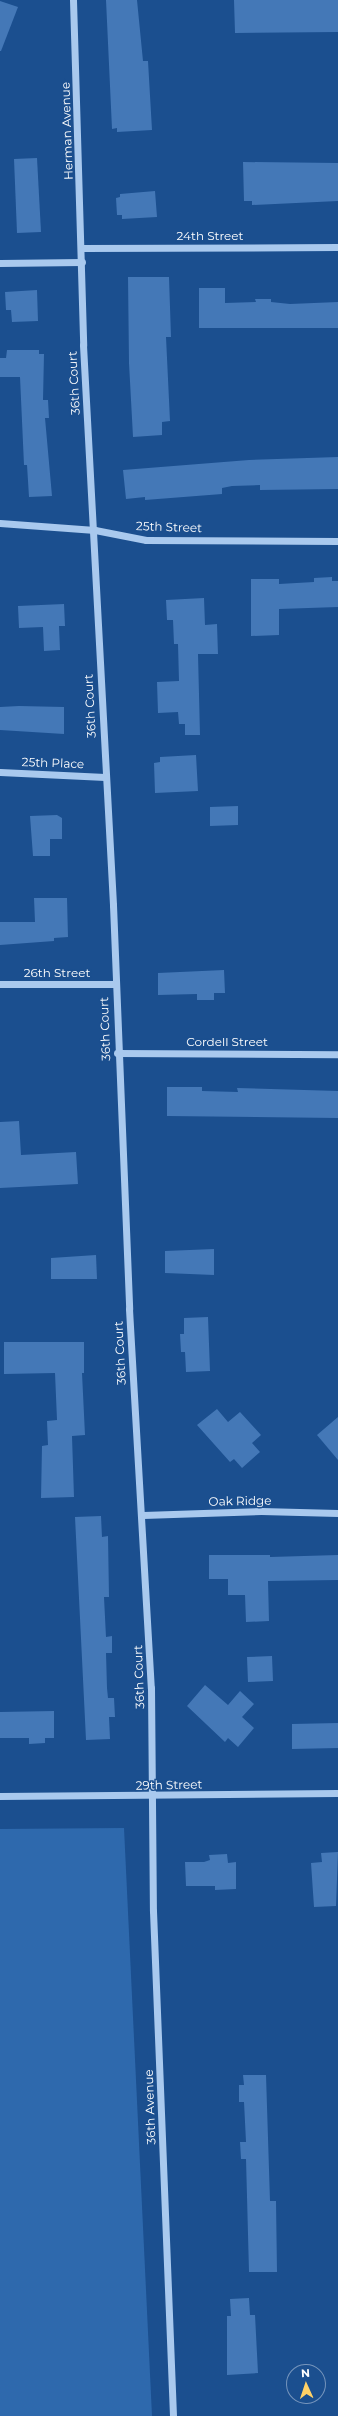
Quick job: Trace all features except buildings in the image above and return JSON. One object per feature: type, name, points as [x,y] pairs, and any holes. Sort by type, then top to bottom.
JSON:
[{"type":"street","name":"Herman Avenue","points":[[73,0],[82,262]]},
{"type":"street","name":"24th Street","points":[[82,248],[338,247]]},
{"type":"street","points":[[0,263],[82,262]]},
{"type":"street","name":"36th Court","points":[[82,262],[83,345],[95,530],[117,1053],[134,1407],[142,1515],[153,1796]]},
{"type":"street","name":"25th Street","points":[[0,523],[95,530],[146,540],[338,541]]},
{"type":"street","name":"25th Place","points":[[0,772],[105,777]]},
{"type":"street","name":"26th Street","points":[[0,984],[115,984]]},
{"type":"street","name":"Cordell Street","points":[[117,1053],[338,1054]]},
{"type":"street","name":"Oak Ridge","points":[[142,1515],[261,1511],[338,1513]]},
{"type":"street","name":"29th Street","points":[[0,1796],[153,1796],[338,1793]]},
{"type":"street","name":"36th Avenue","points":[[153,1796],[153,1911],[173,2416]]},
{"type":"shaded area","points":[[124,1828],[152,2416],[0,2416],[0,1829]]}]
